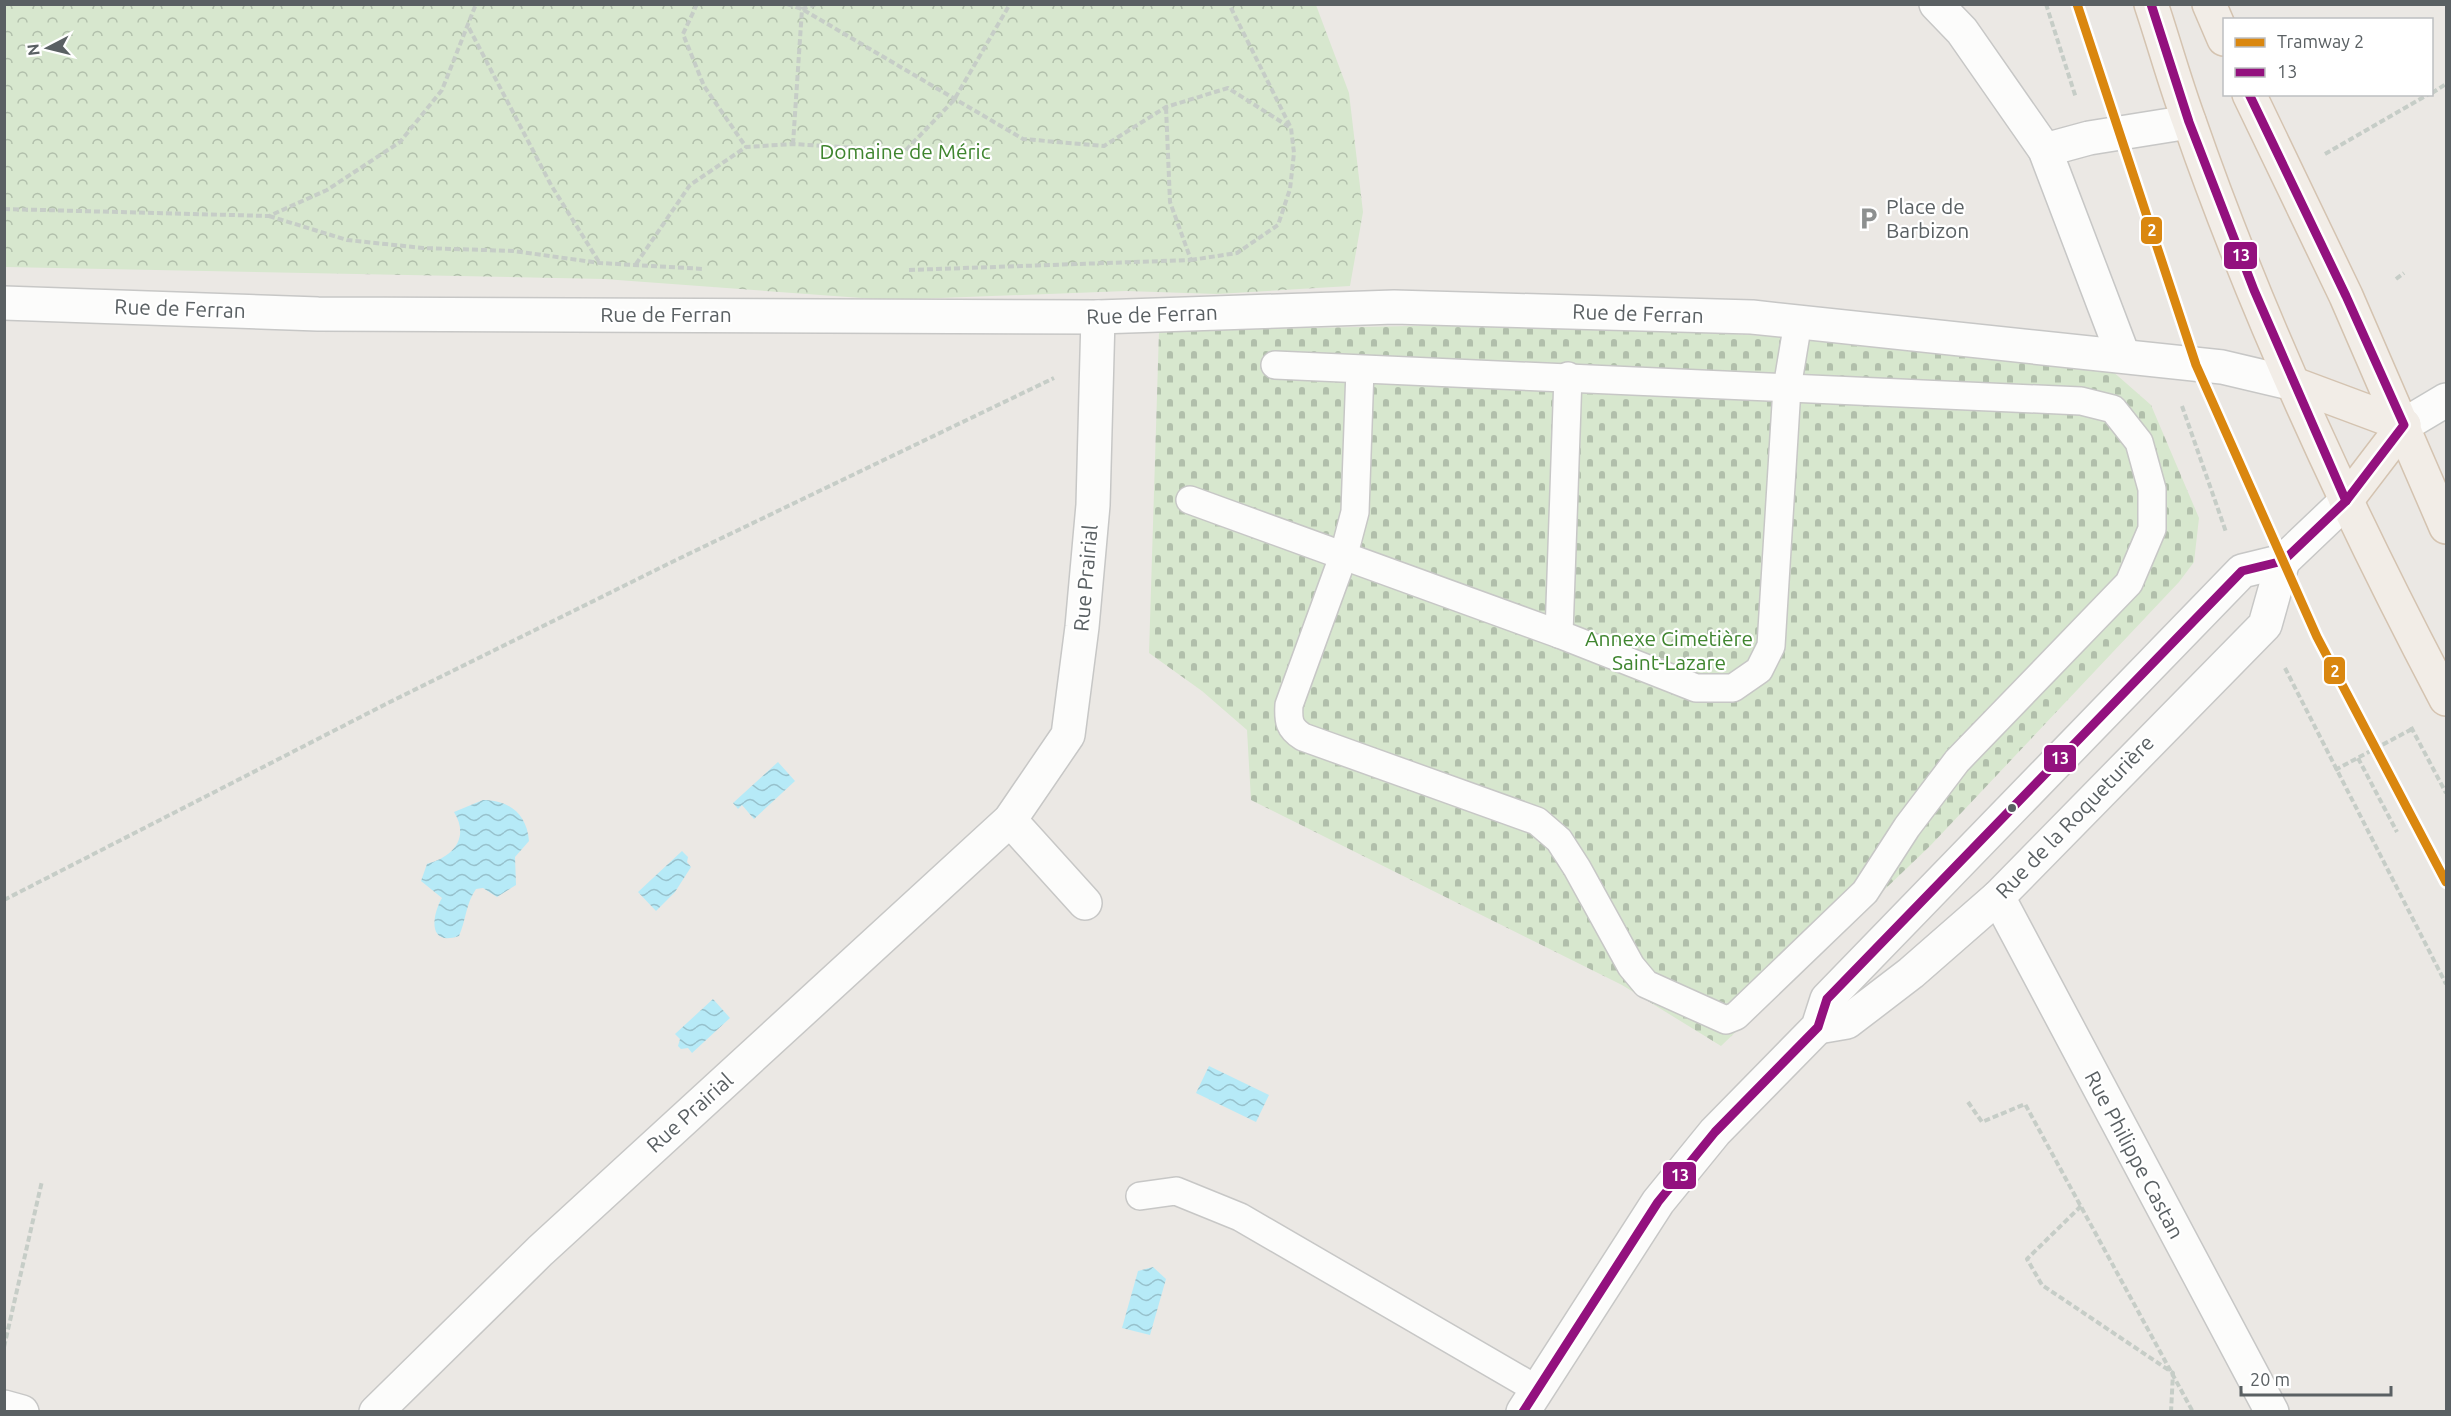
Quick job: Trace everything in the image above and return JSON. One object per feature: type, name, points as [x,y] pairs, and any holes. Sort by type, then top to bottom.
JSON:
[{"type":"main road","points":[[2151,4],[2189,122],[2254,290],[2346,501],[2446,699]]},
{"type":"main road","points":[[2209,4],[2223,37]]},
{"type":"main road","points":[[2250,96],[2346,296],[2404,425],[2446,527]]},
{"type":"main road","points":[[2294,384],[2404,425]]},
{"type":"main road","points":[[2346,501],[2404,425]]},
{"type":"street","points":[[1936,4],[1962,31],[2045,150],[2123,355]]},
{"type":"street","points":[[2045,150],[2090,138],[2189,122]]},
{"type":"street","name":"Rue de Ferran","points":[[4,303],[318,314],[1098,317],[1394,307],[1752,317],[2166,360],[2222,367],[2294,384]]},
{"type":"street","name":"Rue Prairial","points":[[376,1412],[540,1251],[1010,820],[1068,735],[1082,627],[1093,505],[1098,317]]},
{"type":"street","points":[[2404,425],[2446,400]]},
{"type":"street","points":[[1530,1401],[1658,1202],[1715,1132],[1818,1027],[1827,999],[2242,572],[2283,561],[2346,501]]},
{"type":"street","name":"Rue de la Roqueturière","points":[[1818,1027],[1847,1022],[1911,973],[1998,897],[2265,625],[2283,561]]},
{"type":"street","points":[[1010,820],[1085,903]]},
{"type":"street","name":"Rue Philippe Castan","points":[[1998,897],[2272,1412]]},
{"type":"street","points":[[4,1407],[21,1412]]},
{"type":"lane","points":[[1190,500],[1344,554],[1696,688],[1733,688],[1759,670],[1771,646],[1787,388],[1798,322]]},
{"type":"lane","points":[[1275,365],[1568,376],[2081,401],[2113,409],[2139,442],[2152,489],[2152,530],[2129,583],[1957,761],[1907,827],[1865,892],[1736,1017],[1726,1020],[1646,984],[1631,966],[1558,840],[1537,821],[1303,737],[1292,730],[1288,721],[1289,705],[1344,554],[1355,512],[1360,369]]},
{"type":"lane","points":[[1558,634],[1568,376]]},
{"type":"lane","points":[[1140,1196],[1176,1191],[1240,1216],[1530,1401]]},
{"type":"path","points":[[269,216],[327,190],[400,141],[442,90],[469,27],[476,4]]},
{"type":"path","points":[[697,4],[683,34],[704,86],[746,147]]},
{"type":"path","points":[[787,4],[802,9],[1023,139],[1104,146],[1166,107],[1228,88],[1291,129]]},
{"type":"path","points":[[802,9],[816,4]]},
{"type":"path","points":[[636,265],[690,184],[746,147],[793,144],[905,152],[954,100],[1010,4]]},
{"type":"path","points":[[906,270],[1191,260],[1237,253],[1278,225],[1290,189],[1294,153],[1291,129],[1229,4]]},
{"type":"path","points":[[2046,4],[2090,138]]},
{"type":"path","points":[[793,144],[802,9]]},
{"type":"path","points":[[469,27],[550,185],[600,263]]},
{"type":"path","points":[[2433,92],[2446,84]]},
{"type":"path","points":[[2287,173],[2331,151],[2427,96]]},
{"type":"path","points":[[1166,107],[1170,202],[1191,260]]},
{"type":"path","points":[[4,209],[269,216],[348,240],[423,248],[514,251],[600,263],[712,270]]},
{"type":"path","points":[[2396,279],[2404,273]]},
{"type":"path","points":[[2166,360],[2214,500],[2242,572]]},
{"type":"path","points":[[4,900],[384,705],[674,561],[1049,380],[1097,362]]},
{"type":"path","points":[[2265,625],[2335,770],[2446,984]]},
{"type":"path","points":[[2335,770],[2412,729]]},
{"type":"path","points":[[2358,758],[2397,832]]},
{"type":"path","points":[[1968,1101],[1982,1122],[2025,1104],[2193,1412]]},
{"type":"path","points":[[4,1347],[42,1181]]},
{"type":"path","points":[[2081,1206],[2027,1259],[2042,1285],[2173,1373]]},
{"type":"path","points":[[2171,1412],[2173,1373]]},
{"type":"green space","name":"Domaine de Méric","points":[[4,5],[1316,5],[1349,93],[1363,212],[1350,286],[1217,294],[1126,291],[889,300],[604,279],[5,267]]},
{"type":"green space","name":"Annexe Cimetière Saint-Lazare","points":[[1568,323],[1826,340],[2110,369],[2151,405],[2199,518],[2194,562],[2179,582],[1930,846],[1721,1046],[1622,985],[1251,800],[1247,730],[1202,691],[1149,653],[1159,331]]},
{"type":"water","points":[[778,762],[795,781],[754,819],[742,805],[738,809],[733,803]]},
{"type":"water","points":[[483,800],[508,806],[515,810],[525,823],[529,841],[515,857],[516,885],[497,897],[483,888],[476,889],[470,900],[459,936],[441,937],[435,928],[435,920],[442,898],[421,881],[427,864],[444,857],[456,845],[460,830],[454,812]]},
{"type":"water","points":[[682,851],[688,857],[687,862],[691,867],[675,892],[656,911],[638,892]]},
{"type":"water","points":[[713,999],[730,1018],[692,1053],[688,1048],[681,1049],[678,1046],[680,1039],[675,1034]]},
{"type":"water","points":[[1209,1066],[1269,1095],[1256,1122],[1196,1093]]},
{"type":"water","points":[[1153,1267],[1166,1279],[1150,1335],[1122,1328],[1138,1271]]},
{"type":"tram line","name":"2","points":[[2077,4],[2196,365],[2317,637],[2446,882]]},
{"type":"transit line","name":"13","points":[[2151,4],[2189,122],[2254,290],[2346,501]]},
{"type":"transit line","name":"13","points":[[1523,1412],[1658,1202],[1715,1132],[1818,1027],[1827,999],[2242,571],[2283,561],[2346,501],[2404,425],[2346,296],[2250,96]]},
{"type":"place","name":"Place de Barbizon","points":[[1868,219]]}]
